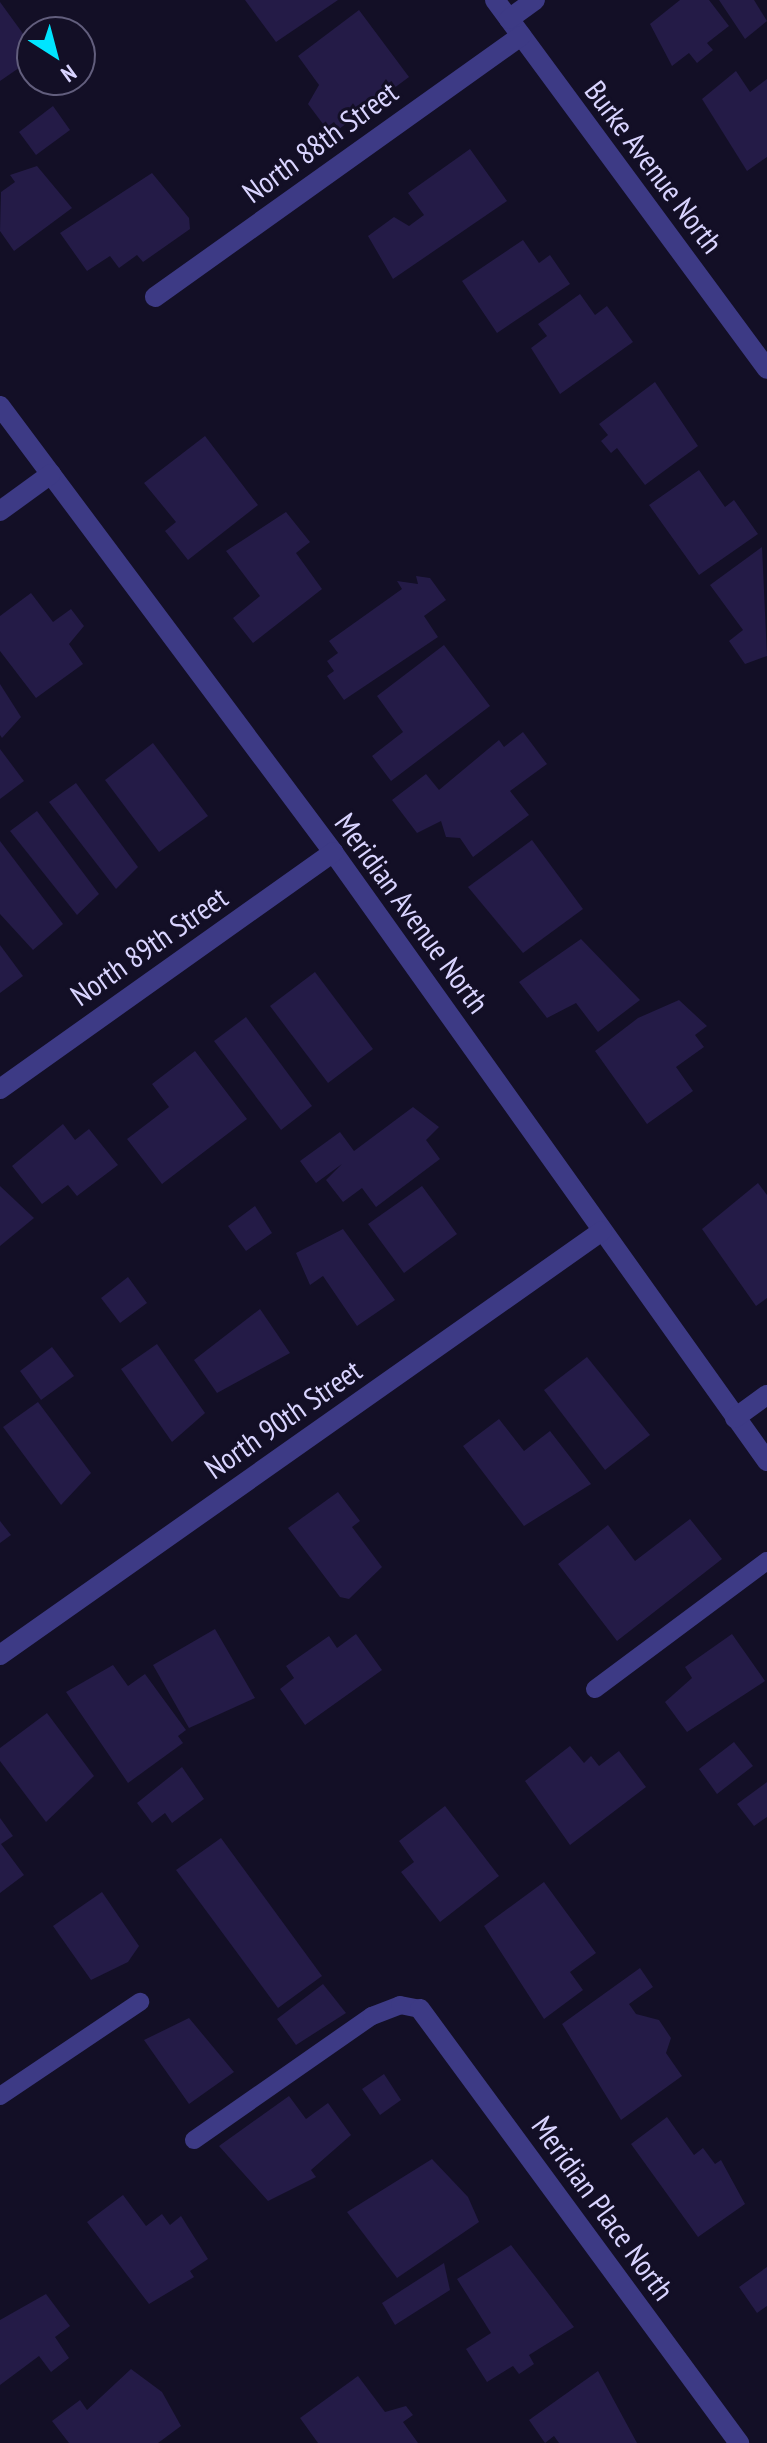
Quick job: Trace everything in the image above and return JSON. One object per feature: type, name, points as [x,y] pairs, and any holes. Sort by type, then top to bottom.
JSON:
[{"type":"street","name":"Burke Avenue North","points":[[495,0],[767,369]]},
{"type":"street","points":[[509,19],[535,0]]},
{"type":"street","name":"North 88th Street","points":[[155,297],[521,36]]},
{"type":"street","name":"Meridian Avenue North","points":[[0,406],[333,852],[767,1461]]},
{"type":"street","points":[[0,511],[51,474]]},
{"type":"street","name":"North 89th Street","points":[[0,1089],[333,852]]},
{"type":"street","name":"North 90th Street","points":[[0,1655],[602,1231]]},
{"type":"street","points":[[735,1418],[767,1395]]},
{"type":"street","name":"Meridian Place North","points":[[420,2009],[739,2443]]},
{"type":"lane","points":[[595,1689],[767,1561]]},
{"type":"lane","points":[[0,2096],[140,2002]]},
{"type":"lane","points":[[194,2140],[372,2016],[400,2005],[420,2009]]},
{"type":"building","points":[[245,0],[338,0],[276,42]]},
{"type":"building","points":[[680,0],[709,0],[729,26],[707,43],[713,50],[697,63],[689,53],[672,66],[650,24]]},
{"type":"building","points":[[719,0],[754,0],[767,21],[745,39]]},
{"type":"building","points":[[0,2],[16,24],[16,70],[0,81]]},
{"type":"building","points":[[359,10],[409,77],[339,129],[334,122],[326,128],[308,104],[319,85],[298,56]]},
{"type":"building","points":[[736,71],[750,92],[767,79],[767,157],[747,171],[702,99]]},
{"type":"building","points":[[53,106],[70,130],[36,155],[19,132]]},
{"type":"building","points":[[470,149],[507,201],[393,279],[368,236],[394,217],[409,226],[424,215],[408,193]]},
{"type":"building","points":[[37,166],[72,208],[14,251],[0,231],[1,192],[15,182],[10,175]]},
{"type":"building","points":[[152,173],[189,218],[190,229],[143,262],[137,255],[119,268],[110,256],[87,271],[60,233]]},
{"type":"building","points":[[523,240],[539,263],[550,255],[570,284],[497,333],[462,281]]},
{"type":"building","points":[[580,294],[595,315],[607,306],[633,342],[560,394],[531,348],[547,336],[538,324]]},
{"type":"building","points":[[655,382],[698,446],[645,485],[617,448],[611,453],[601,441],[608,435],[599,424]]},
{"type":"building","points":[[205,436],[258,505],[188,560],[165,531],[176,522],[144,483]]},
{"type":"building","points":[[699,470],[725,507],[734,500],[758,534],[699,575],[649,505]]},
{"type":"building","points":[[286,512],[310,542],[296,553],[322,589],[253,643],[233,618],[260,596],[226,551]]},
{"type":"building","points":[[762,547],[767,656],[745,664],[729,641],[743,630],[710,585]]},
{"type":"building","points":[[416,576],[430,578],[446,600],[424,616],[438,637],[344,700],[327,676],[334,671],[327,661],[338,653],[329,641],[402,589],[397,581],[418,584]]},
{"type":"building","points":[[31,593],[53,622],[71,609],[84,626],[69,644],[83,664],[36,698],[0,651],[0,616]]},
{"type":"building","points":[[444,645],[490,706],[391,781],[372,756],[403,732],[377,696]]},
{"type":"building","points":[[0,684],[21,717],[2,738],[0,735]]},
{"type":"building","points":[[523,732],[547,764],[510,791],[529,815],[473,857],[460,838],[446,837],[441,821],[417,833],[392,800],[426,774],[439,790],[499,740],[504,747]]},
{"type":"building","points":[[153,743],[208,816],[159,852],[105,780]]},
{"type":"building","points":[[0,749],[24,781],[0,799]]},
{"type":"building","points":[[76,783],[138,867],[116,889],[49,802]]},
{"type":"building","points":[[37,811],[99,894],[77,915],[10,831]]},
{"type":"building","points":[[532,840],[583,909],[523,953],[468,887]]},
{"type":"building","points":[[0,841],[63,924],[33,950],[0,914]]},
{"type":"building","points":[[581,939],[640,1000],[598,1032],[576,1003],[547,1018],[519,982]]},
{"type":"building","points":[[0,945],[23,976],[0,993]]},
{"type":"building","points":[[315,972],[373,1049],[328,1083],[270,1006]]},
{"type":"building","points":[[679,1000],[707,1026],[695,1035],[704,1047],[676,1067],[693,1091],[647,1124],[595,1051],[638,1018]]},
{"type":"building","points":[[246,1017],[312,1106],[281,1130],[214,1041]]},
{"type":"building","points":[[195,1051],[247,1119],[162,1184],[127,1139],[169,1107],[152,1084]]},
{"type":"building","points":[[413,1107],[439,1127],[426,1140],[440,1159],[376,1207],[362,1188],[343,1202],[326,1180],[342,1164],[316,1183],[300,1161],[340,1132],[354,1151]]},
{"type":"building","points":[[63,1124],[75,1140],[89,1129],[118,1165],[77,1196],[68,1185],[42,1204],[12,1166]]},
{"type":"building","points":[[758,1183],[767,1195],[767,1298],[756,1306],[702,1229]]},
{"type":"building","points":[[0,1186],[34,1218],[0,1246]]},
{"type":"building","points":[[422,1186],[457,1234],[404,1273],[368,1224]]},
{"type":"building","points":[[255,1206],[272,1233],[246,1251],[228,1226]]},
{"type":"building","points":[[343,1229],[395,1300],[357,1326],[323,1276],[310,1285],[296,1253]]},
{"type":"building","points":[[128,1277],[147,1303],[120,1323],[101,1298]]},
{"type":"building","points":[[260,1309],[290,1353],[217,1393],[194,1360]]},
{"type":"building","points":[[157,1344],[205,1413],[172,1442],[121,1369]]},
{"type":"building","points":[[52,1347],[74,1376],[41,1400],[20,1371]]},
{"type":"building","points":[[587,1357],[650,1435],[605,1470],[544,1390]]},
{"type":"building","points":[[38,1402],[91,1473],[61,1505],[3,1427]]},
{"type":"building","points":[[499,1419],[524,1451],[550,1431],[591,1484],[524,1526],[463,1446]]},
{"type":"building","points":[[338,1492],[360,1521],[352,1527],[382,1567],[349,1599],[340,1597],[288,1528]]},
{"type":"building","points":[[690,1519],[722,1559],[617,1641],[558,1564],[608,1525],[635,1561]]},
{"type":"building","points":[[0,1521],[11,1535],[0,1543]]},
{"type":"building","points":[[215,1629],[255,1698],[189,1728],[153,1665]]},
{"type":"building","points":[[356,1634],[382,1670],[305,1725],[280,1689],[294,1678],[286,1666],[329,1636],[337,1648]]},
{"type":"building","points":[[732,1634],[765,1681],[687,1732],[665,1702],[692,1678],[685,1667]]},
{"type":"building","points":[[113,1665],[128,1686],[145,1674],[186,1730],[178,1736],[183,1743],[128,1783],[66,1692]]},
{"type":"building","points":[[47,1713],[94,1776],[46,1822],[0,1761],[0,1748]]},
{"type":"building","points":[[734,1742],[753,1766],[717,1794],[699,1769]]},
{"type":"building","points":[[570,1746],[584,1763],[591,1756],[599,1766],[619,1751],[646,1787],[570,1845],[525,1781]]},
{"type":"building","points":[[182,1767],[204,1799],[172,1823],[165,1813],[152,1823],[137,1803]]},
{"type":"building","points":[[767,1782],[767,1817],[754,1826],[737,1804]]},
{"type":"building","points":[[445,1806],[499,1876],[440,1922],[401,1872],[414,1862],[399,1841]]},
{"type":"building","points":[[0,1818],[13,1836],[1,1844],[24,1875],[0,1893]]},
{"type":"building","points":[[221,1838],[322,1976],[278,2008],[176,1870]]},
{"type":"building","points":[[544,1882],[596,1953],[570,1972],[583,1990],[544,2019],[484,1926]]},
{"type":"building","points":[[102,1892],[139,1946],[128,1962],[91,1980],[53,1926]]},
{"type":"building","points":[[640,1968],[653,1987],[629,2004],[636,2014],[659,2020],[671,2038],[666,2053],[682,2076],[621,2120],[562,2024]]},
{"type":"building","points":[[323,1984],[346,2013],[296,2045],[277,2019]]},
{"type":"building","points":[[189,2018],[234,2072],[189,2104],[144,2040]]},
{"type":"building","points":[[384,2074],[401,2100],[380,2115],[362,2089]]},
{"type":"building","points":[[289,2096],[306,2119],[328,2103],[351,2135],[311,2170],[316,2177],[268,2201],[219,2146]]},
{"type":"building","points":[[667,2117],[694,2155],[703,2148],[715,2164],[721,2160],[745,2204],[698,2237],[631,2144]]},
{"type":"building","points":[[432,2159],[468,2197],[479,2222],[397,2278],[347,2212]]},
{"type":"building","points":[[123,2195],[146,2226],[162,2214],[170,2225],[181,2216],[208,2259],[190,2271],[194,2277],[149,2304],[87,2222]]},
{"type":"building","points":[[511,2245],[574,2327],[529,2355],[534,2364],[519,2374],[513,2366],[487,2382],[466,2349],[491,2333],[457,2279]]},
{"type":"building","points":[[444,2263],[450,2290],[395,2325],[382,2303]]},
{"type":"building","points":[[767,2267],[767,2306],[757,2313],[739,2287]]},
{"type":"building","points":[[46,2294],[70,2326],[55,2337],[69,2358],[51,2372],[39,2356],[0,2385],[0,2320]]},
{"type":"building","points":[[131,2369],[162,2392],[181,2426],[158,2443],[69,2443],[52,2421],[80,2400],[87,2410]]},
{"type":"building","points":[[598,2371],[637,2443],[559,2443],[554,2436],[545,2443],[529,2420]]},
{"type":"building","points":[[358,2376],[385,2412],[406,2406],[413,2415],[403,2422],[418,2443],[318,2443],[300,2418]]}]
